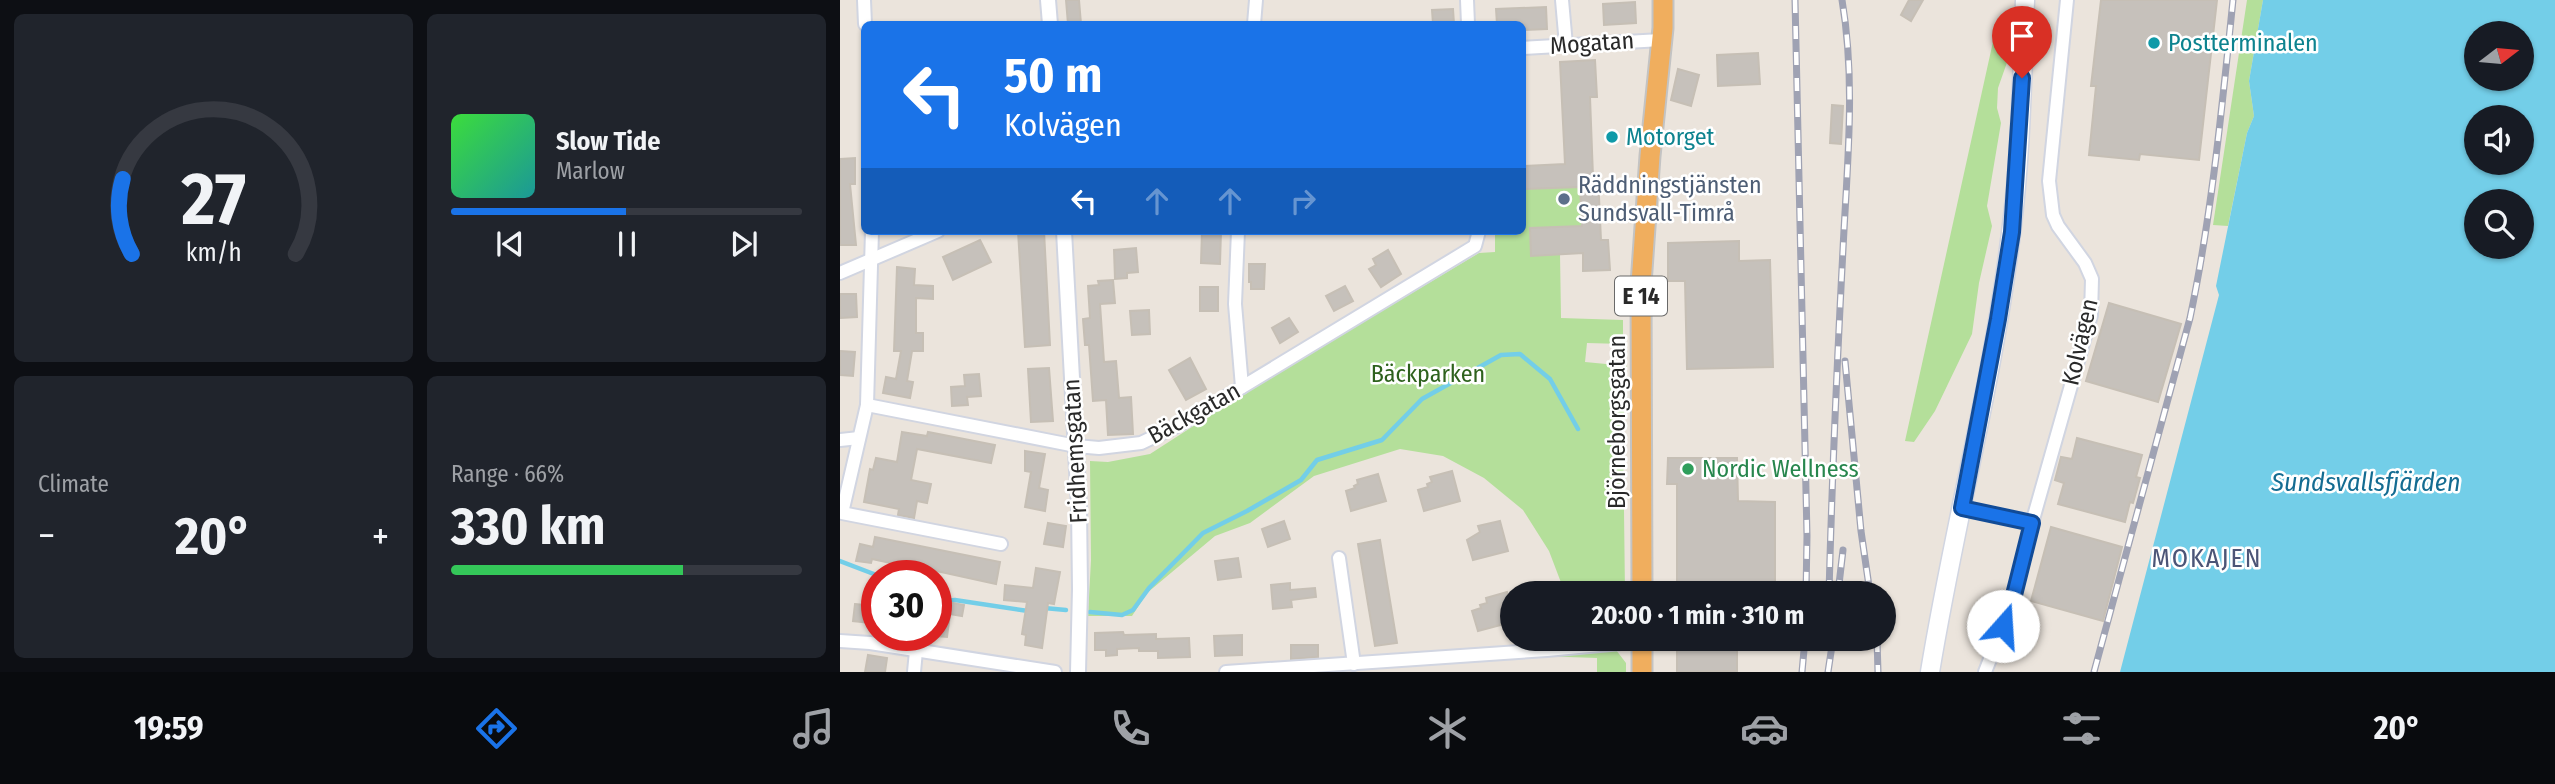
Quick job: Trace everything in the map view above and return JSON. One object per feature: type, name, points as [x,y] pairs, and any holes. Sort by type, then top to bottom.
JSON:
[{"type":"highway","name":"Björneborgsgatan","points":[[1642,581],[1641,284],[1663,0]]},
{"type":"highway","points":[[1642,651],[1642,672]]},
{"type":"main road","points":[[1930,672],[1998,319],[2012,232],[2020,130],[2025,0]]},
{"type":"street","points":[[864,0],[865,21]]},
{"type":"street","points":[[1048,0],[1050,21]]},
{"type":"street","points":[[1254,21],[1255,0]]},
{"type":"street","points":[[1467,0],[1468,21]]},
{"type":"street","points":[[1562,0],[1566,45]]},
{"type":"street","name":"Kolvägen","points":[[1985,672],[2012,603],[2091,315],[2092,279],[2085,263],[2058,226],[2050,200],[2049,181],[2067,0]]},
{"type":"street","name":"Mogatan","points":[[1526,48],[1661,40]]},
{"type":"street","points":[[872,235],[867,405],[841,518],[1001,544]]},
{"type":"street","points":[[840,273],[929,235]]},
{"type":"street","name":"Fridhemsgatan","points":[[1064,235],[1076,446],[1080,589],[1078,672]]},
{"type":"street","points":[[1238,235],[1235,304],[1242,387]]},
{"type":"street","name":"Bäckgatan","points":[[867,405],[1076,446],[1099,448],[1141,443],[1181,424],[1475,246],[1479,235]]},
{"type":"street","points":[[840,440],[859,438]]},
{"type":"street","points":[[1962,508],[2032,523]]},
{"type":"street","points":[[1339,558],[1354,664]]},
{"type":"street","points":[[840,641],[861,642]]},
{"type":"street","points":[[914,672],[916,651],[1055,672]]},
{"type":"street","points":[[1226,672],[1510,651]]},
{"type":"green space","points":[[2247,0],[2263,0],[2249,81],[2254,116],[2247,133],[2228,226],[2213,225]]},
{"type":"green space","points":[[1996,28],[2002,33],[2010,54],[1998,88],[1997,108],[2001,123],[1987,206],[1992,226],[1979,283],[1972,334],[1935,411],[1914,442],[1905,441]]},
{"type":"green space","name":"Bäckparken","points":[[1580,187],[1583,240],[1576,227],[1530,228],[1560,254],[1561,318],[1623,320],[1623,344],[1587,343],[1585,362],[1627,366],[1623,429],[1625,581],[1560,581],[1549,551],[1523,510],[1484,478],[1443,456],[1400,449],[1314,476],[1250,523],[1215,536],[1147,593],[1132,616],[1088,616],[1091,560],[1090,461],[1108,462],[1150,454],[1254,387],[1479,253],[1495,252],[1495,235],[1526,235],[1526,189]]},
{"type":"green space","points":[[1617,651],[1626,663],[1626,672],[1597,672],[1597,658],[1539,656]]},
{"type":"water","name":"Sundsvallsfjärden","points":[[2263,0],[2555,0],[2555,672],[2120,672],[2219,295],[2216,286],[2247,133],[2254,116],[2249,81]]},
{"type":"building","points":[[1066,0],[1079,0],[1081,21],[1068,21]]},
{"type":"building","points":[[1909,0],[1923,0],[1911,21],[1901,15]]},
{"type":"building","name":"Postterminalen","points":[[2101,0],[2217,0],[2199,160],[2140,154],[2139,160],[2089,155],[2096,86],[2091,86]]},
{"type":"building","points":[[1635,2],[1636,23],[1604,25],[1603,4]]},
{"type":"building","points":[[1546,7],[1547,29],[1526,30],[1526,21],[1497,21],[1496,9]]},
{"type":"building","points":[[1453,9],[1454,21],[1433,21],[1432,10]]},
{"type":"building","points":[[1758,53],[1760,84],[1718,86],[1717,55]]},
{"type":"building","points":[[1595,60],[1597,97],[1590,97],[1593,177],[1598,176],[1601,240],[1608,240],[1610,270],[1583,271],[1583,253],[1531,256],[1530,228],[1582,226],[1580,187],[1526,189],[1526,166],[1565,164],[1560,62]]},
{"type":"building","points":[[1678,69],[1699,75],[1691,106],[1671,100]]},
{"type":"building","points":[[1832,105],[1843,106],[1841,144],[1830,143]]},
{"type":"building","points":[[855,158],[855,184],[850,184],[856,245],[840,245],[840,159]]},
{"type":"building","points":[[1018,235],[1044,235],[1050,345],[1025,347]]},
{"type":"building","points":[[1202,235],[1221,235],[1220,264],[1201,263]]},
{"type":"building","points":[[980,240],[991,262],[953,280],[943,257]]},
{"type":"building","points":[[1739,241],[1739,261],[1770,260],[1773,367],[1687,369],[1685,281],[1668,281],[1668,243]]},
{"type":"building","points":[[1136,248],[1138,272],[1127,273],[1127,278],[1115,279],[1114,250]]},
{"type":"building","points":[[1388,250],[1401,274],[1381,287],[1369,269],[1376,265],[1373,259]]},
{"type":"building","points":[[1249,264],[1265,264],[1264,289],[1251,289]]},
{"type":"building","points":[[897,267],[915,269],[914,285],[933,286],[933,299],[916,298],[916,333],[923,333],[923,351],[912,351],[907,381],[913,382],[910,398],[883,393],[886,377],[896,379],[901,351],[894,351]]},
{"type":"building","points":[[1113,280],[1115,303],[1100,304],[1104,362],[1116,361],[1119,398],[1131,397],[1133,434],[1108,435],[1106,400],[1093,401],[1089,345],[1085,345],[1083,319],[1090,318],[1088,286],[1099,285],[1098,281]]},
{"type":"building","points":[[1345,286],[1353,301],[1334,311],[1326,296]]},
{"type":"building","points":[[1200,287],[1218,287],[1218,311],[1200,311]]},
{"type":"building","points":[[840,294],[856,294],[857,317],[840,318]]},
{"type":"building","points":[[2109,303],[2181,324],[2158,402],[2086,381]]},
{"type":"building","points":[[1149,310],[1150,334],[1132,335],[1130,311]]},
{"type":"building","points":[[1289,318],[1298,332],[1280,343],[1272,328]]},
{"type":"building","points":[[840,351],[855,352],[853,376],[840,375]]},
{"type":"building","points":[[1190,358],[1206,389],[1186,400],[1169,370]]},
{"type":"building","points":[[1049,368],[1053,421],[1031,422],[1028,369]]},
{"type":"building","points":[[979,374],[981,396],[967,397],[968,405],[952,406],[951,387],[965,386],[964,375]]},
{"type":"building","points":[[902,432],[927,436],[928,432],[995,445],[991,463],[917,449],[911,480],[931,484],[927,503],[917,501],[914,518],[898,515],[899,509],[864,502],[870,469],[873,470],[876,458],[897,462]]},
{"type":"building","points":[[2077,438],[2142,455],[2136,477],[2140,478],[2125,522],[2058,504],[2064,483],[2055,480],[2061,457],[2072,459]]},
{"type":"building","points":[[1025,451],[1045,454],[1039,488],[1048,490],[1045,511],[1025,507],[1031,472],[1025,471]]},
{"type":"building","points":[[1668,458],[1737,458],[1738,501],[1775,502],[1775,581],[1677,581],[1677,484],[1667,484]]},
{"type":"building","points":[[1452,471],[1460,501],[1424,511],[1418,490],[1428,487],[1427,484],[1432,482],[1430,477]]},
{"type":"building","points":[[1378,474],[1386,501],[1351,511],[1346,491],[1355,488],[1357,480]]},
{"type":"building","points":[[1284,521],[1290,539],[1268,547],[1262,529]]},
{"type":"building","points":[[1500,521],[1508,551],[1473,560],[1467,540],[1480,532],[1478,526]]},
{"type":"building","points":[[1048,523],[1066,526],[1063,547],[1044,544]]},
{"type":"building","points":[[2051,527],[2122,547],[2103,621],[2031,601]]},
{"type":"building","points":[[875,537],[1000,562],[996,584],[952,574],[952,560],[856,561],[860,544],[873,547]]},
{"type":"building","points":[[1380,540],[1397,643],[1375,646],[1358,544]]},
{"type":"building","points":[[1238,558],[1241,577],[1218,580],[1215,561]]},
{"type":"building","points":[[1036,568],[1060,572],[1054,604],[1048,603],[1042,648],[1025,645],[1026,635],[1022,634],[1027,602],[1004,600],[1005,585],[1033,588]]},
{"type":"building","points":[[1290,583],[1290,590],[1315,588],[1316,597],[1291,600],[1292,607],[1273,609],[1271,585]]},
{"type":"building","points":[[1500,594],[1500,625],[1478,631],[1472,611],[1487,603],[1486,598]]},
{"type":"building","points":[[952,603],[964,605],[962,616],[952,614]]},
{"type":"building","points":[[855,604],[861,605],[861,622],[853,621]]},
{"type":"building","points":[[1123,632],[1124,635],[1156,634],[1156,639],[1189,638],[1190,657],[1158,658],[1158,651],[1139,651],[1139,648],[1117,649],[1117,655],[1106,656],[1106,650],[1095,650],[1095,633]]},
{"type":"building","points":[[1242,635],[1242,655],[1215,656],[1214,636]]},
{"type":"building","points":[[1291,645],[1318,645],[1318,657],[1291,659]]},
{"type":"building","points":[[1677,651],[1737,651],[1737,671],[1677,672]]},
{"type":"building","points":[[868,655],[887,658],[885,672],[865,672]]},
{"type":"waterway","points":[[1090,612],[1122,615],[1133,610],[1149,588],[1203,533],[1301,480],[1317,460],[1382,440],[1422,399],[1501,355],[1520,354],[1550,379],[1578,429]]},
{"type":"waterway","points":[[840,561],[861,569]]},
{"type":"waterway","points":[[952,600],[1028,611]]},
{"type":"waterway","points":[[1044,608],[1066,610]]},
{"type":"railway","points":[[1795,0],[1806,581]]},
{"type":"railway","points":[[1829,581],[1850,93],[1842,0]]},
{"type":"railway","points":[[2094,672],[2190,318],[2210,199],[2233,0]]},
{"type":"railway","points":[[1845,361],[1868,581]]},
{"type":"railway","points":[[1839,581],[1843,550]]},
{"type":"railway","points":[[1802,672],[1804,651]]},
{"type":"railway","points":[[1828,672],[1831,651]]},
{"type":"railway","points":[[1877,651],[1878,672]]},
{"type":"place","name":"Postterminalen","points":[[2154,43]]},
{"type":"place","name":"Motorget","points":[[1612,137]]},
{"type":"place","name":"Räddningstjänsten Sundsvall-Timrå","points":[[1564,199]]},
{"type":"place","name":"Nordic Wellness","points":[[1688,469]]},
{"type":"district","name":"MOKAJEN","points":[[2207,558]]},
{"type":"route","points":[[2003,626],[2012,603],[2032,523],[1962,508],[2012,232],[2022,78]]}]
